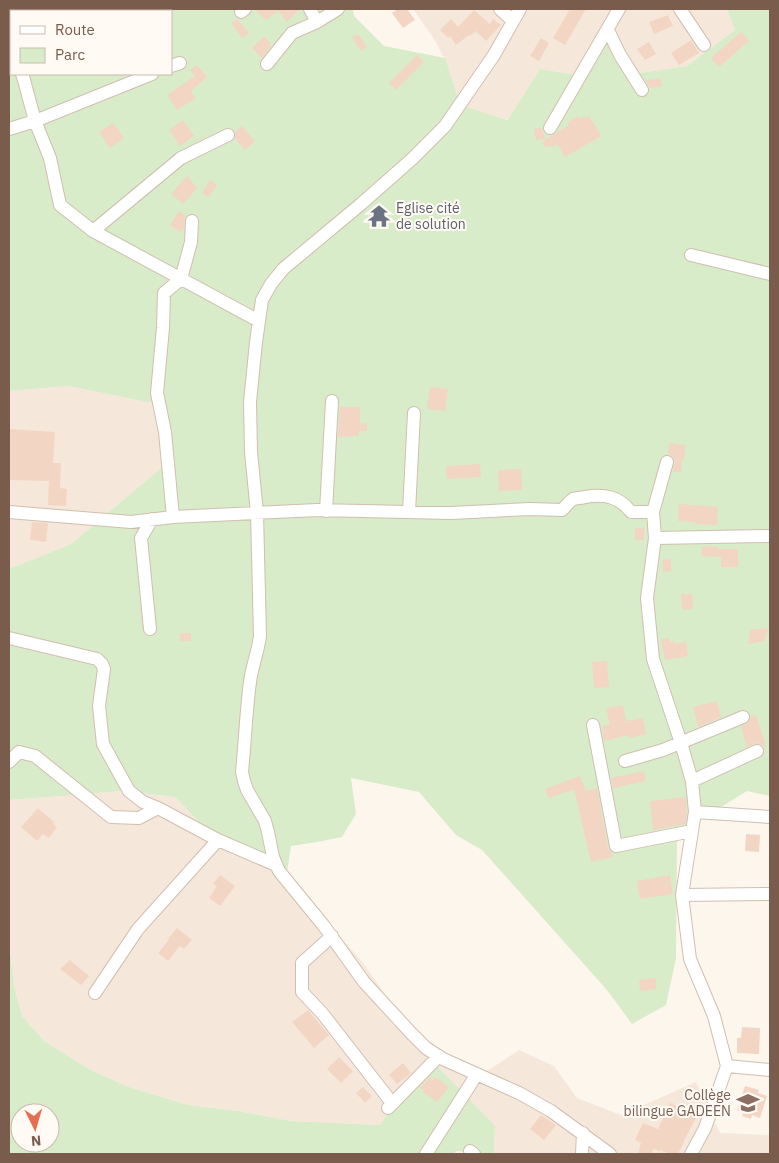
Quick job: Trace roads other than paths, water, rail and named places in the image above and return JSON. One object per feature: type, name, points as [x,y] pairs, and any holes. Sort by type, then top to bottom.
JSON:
[{"type":"street","points":[[310,9],[317,22]]},
{"type":"street","points":[[267,64],[292,33],[317,22],[338,9]]},
{"type":"street","points":[[500,9],[513,21]]},
{"type":"street","points":[[520,9],[494,55],[445,126],[412,159],[283,269],[271,284],[262,300],[250,402],[251,452],[257,513],[260,636],[250,681],[242,772],[247,790],[264,821],[276,864],[332,936],[364,982],[412,1034],[426,1048],[443,1060],[519,1093],[551,1111],[610,1154]]},
{"type":"street","points":[[550,128],[620,9]]},
{"type":"street","points":[[680,9],[704,46]]},
{"type":"street","points":[[608,30],[620,55],[642,90]]},
{"type":"street","points":[[22,75],[34,121],[50,158],[60,206],[93,231],[259,321]]},
{"type":"street","points":[[9,129],[34,121],[149,75]]},
{"type":"street","points":[[93,231],[181,158],[228,135]]},
{"type":"street","points":[[173,517],[165,432],[157,393],[164,294],[181,279],[191,242],[192,221]]},
{"type":"street","points":[[691,255],[770,274]]},
{"type":"street","points":[[326,511],[332,401]]},
{"type":"street","points":[[409,512],[414,413]]},
{"type":"street","points":[[667,462],[653,512],[655,538],[647,598],[653,659],[692,781],[696,812],[682,895],[690,959],[714,1016],[727,1066],[705,1128],[690,1154]]},
{"type":"street","points":[[9,512],[131,522],[173,517],[326,511],[451,513],[530,509],[562,510],[574,499],[606,496],[619,500],[631,512],[653,512]]},
{"type":"street","points":[[150,629],[142,538],[152,520]]},
{"type":"street","points":[[655,538],[770,536]]},
{"type":"street","points":[[9,638],[96,659],[102,664],[104,669],[99,706],[103,744],[130,792],[143,802],[218,840],[276,864]]},
{"type":"street","points":[[625,761],[663,750],[743,717]]},
{"type":"street","points":[[593,725],[616,846],[692,832]]},
{"type":"street","points":[[692,781],[757,751]]},
{"type":"street","points":[[9,762],[19,752],[35,756],[111,817],[139,818],[158,808]]},
{"type":"street","points":[[696,812],[770,817]]},
{"type":"street","points":[[95,993],[138,929],[218,840]]},
{"type":"street","points":[[682,895],[770,894]]},
{"type":"street","points":[[332,936],[302,963],[302,992],[322,1013],[389,1106],[439,1056]]},
{"type":"street","points":[[727,1066],[770,1070]]},
{"type":"street","points":[[426,1154],[477,1074]]},
{"type":"street","points":[[582,1154],[583,1134]]},
{"type":"place","name":"Eglise cité de solution","points":[[379,216]]},
{"type":"place","name":"Collège bilingue GADEEN","points":[[748,1103]]}]
